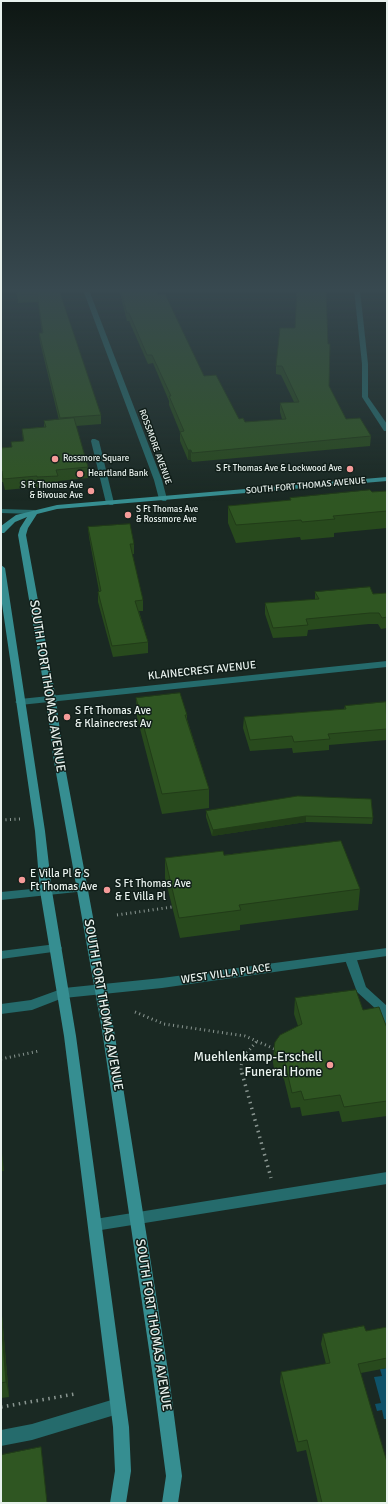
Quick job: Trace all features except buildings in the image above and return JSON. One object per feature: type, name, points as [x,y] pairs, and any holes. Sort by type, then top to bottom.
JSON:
[{"type":"main road","name":"SOUTH FORT THOMAS AVENUE","points":[[1,531],[5,525],[14,519],[34,512],[57,507],[387,479]]},
{"type":"main road","name":"SOUTH FORT THOMAS AVENUE","points":[[34,512],[24,528],[22,535],[51,700],[58,756],[101,989],[168,1421],[174,1476],[170,1503]]},
{"type":"main road","points":[[1,568],[40,831],[46,891],[64,993],[121,1427],[123,1471],[118,1503]]},
{"type":"street","name":"ROSSMORE AVENUE","points":[[113,360],[158,480],[163,499]]},
{"type":"street","points":[[364,360],[365,397],[387,430]]},
{"type":"street","points":[[95,441],[110,503]]},
{"type":"street","points":[[1,511],[34,512]]},
{"type":"street","name":"KLAINECREST AVENUE","points":[[20,702],[51,700],[387,664]]},
{"type":"street","points":[[1,896],[82,888]]},
{"type":"street","points":[[1,954],[56,948]]},
{"type":"street","name":"WEST VILLA PLACE","points":[[1,1009],[32,1005],[64,993],[162,983],[387,952]]},
{"type":"street","points":[[350,957],[361,989],[382,1008],[387,1023]]},
{"type":"street","points":[[95,1225],[387,1178]]},
{"type":"street","points":[[1,1438],[32,1432],[118,1406]]},
{"type":"path","points":[[117,915],[172,908]]},
{"type":"path","points":[[135,1012],[164,1024],[245,1036],[279,1051]]},
{"type":"path","points":[[257,1041],[242,1060],[240,1066],[274,1196]]},
{"type":"path","points":[[1,1059],[39,1051]]},
{"type":"path","points":[[1,1407],[75,1394]]},
{"type":"water","points":[[387,1368],[387,1419],[384,1419],[382,1410],[377,1411],[375,1404],[381,1403],[374,1377],[382,1376],[380,1369]]},
{"type":"place","name":"Rossmore Square","points":[[55,459]]},
{"type":"place","name":"S Ft Thomas Ave & Lockwood Ave","points":[[350,469]]},
{"type":"place","name":"Heartland Bank","points":[[80,474]]},
{"type":"place","name":"S Ft Thomas Ave & Bivouac Ave","points":[[91,491]]},
{"type":"place","name":"S Ft Thomas Ave & Rossmore Ave","points":[[128,515]]},
{"type":"place","name":"S Ft Thomas Ave & Klainecrest Av","points":[[67,717]]},
{"type":"place","name":"E Villa Pl & S Ft Thomas Ave","points":[[22,880]]},
{"type":"place","name":"S Ft Thomas Ave & E Villa Pl","points":[[107,890]]},
{"type":"place","name":"Muehlenkamp-Erschell Funeral Home","points":[[330,1065]]}]
